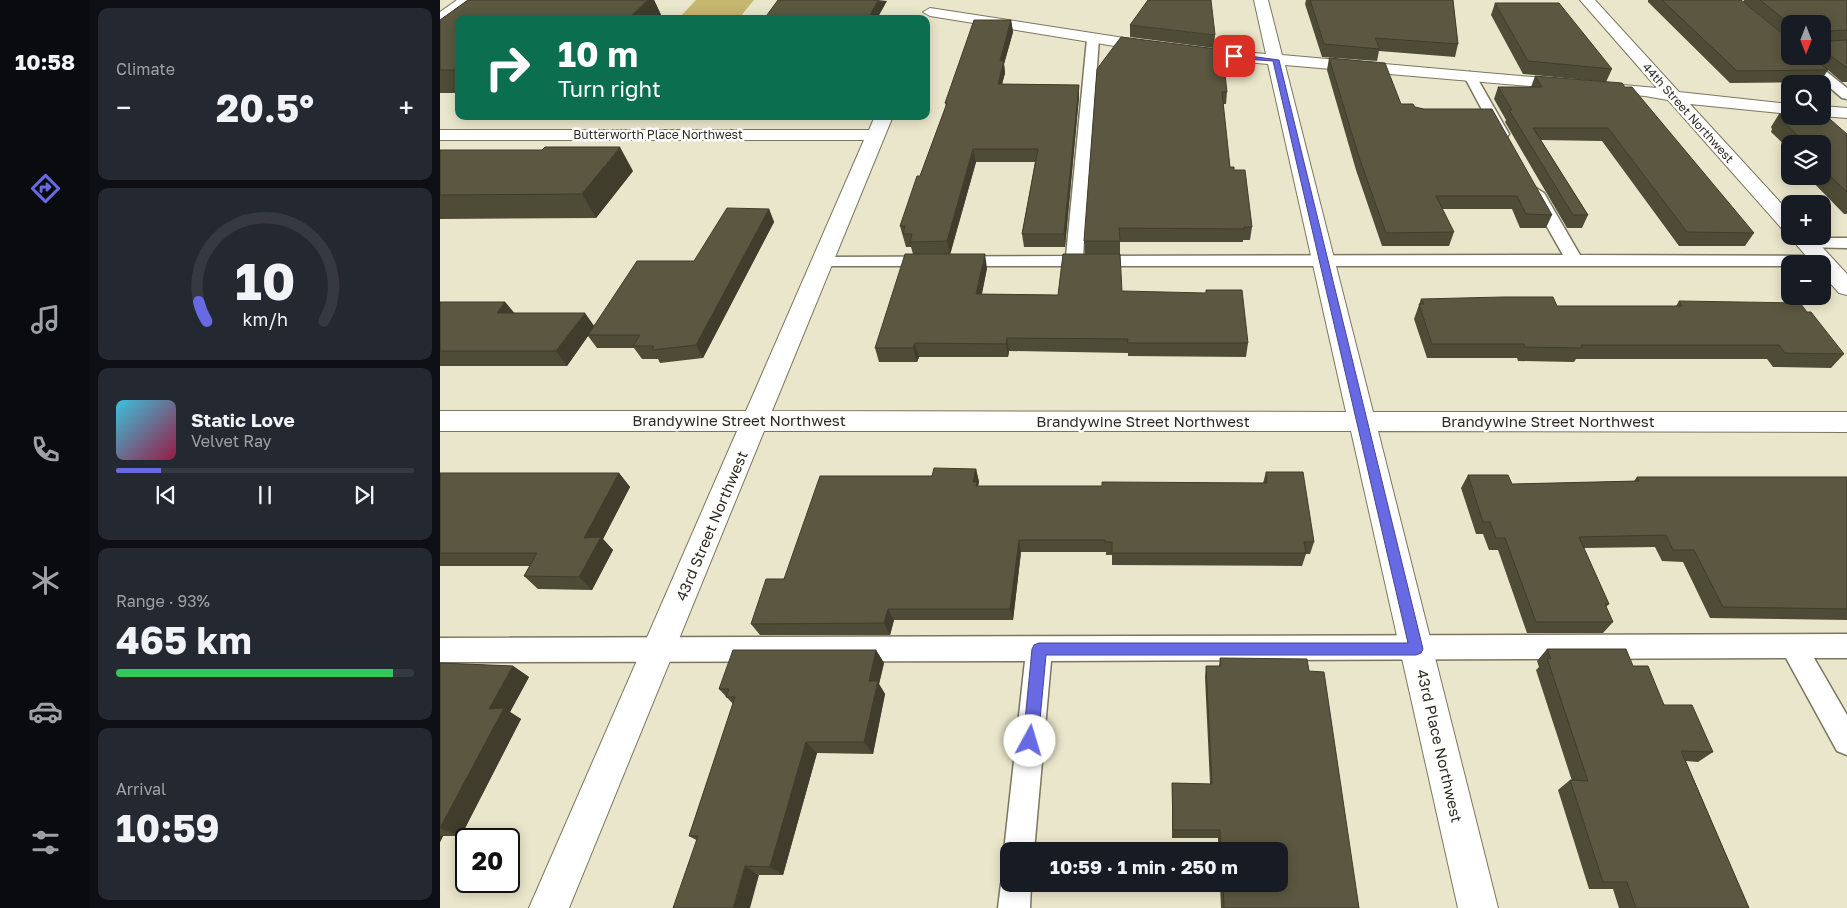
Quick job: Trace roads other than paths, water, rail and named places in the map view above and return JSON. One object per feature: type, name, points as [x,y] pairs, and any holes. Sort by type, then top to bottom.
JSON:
[{"type":"street","points":[[440,19],[466,0]]},
{"type":"street","name":"43rd Place Northwest","points":[[1261,0],[1478,908]]},
{"type":"street","name":"44th Street Northwest","points":[[1587,0],[1781,216]]},
{"type":"street","points":[[930,11],[1176,51],[1645,91],[1703,101],[1781,107]]},
{"type":"street","points":[[1831,112],[1847,113]]},
{"type":"street","name":"Butterworth Place Northwest","points":[[440,135],[880,125]]},
{"type":"street","name":"43rd Street Northwest","points":[[550,908],[757,421],[880,125]]},
{"type":"street","points":[[1807,245],[1816,255]]},
{"type":"street","points":[[1831,271],[1847,288]]},
{"type":"street","name":"Brandywine Street Northwest","points":[[440,421],[1847,422]]},
{"type":"lane","points":[[1074,261],[1093,39]]},
{"type":"lane","points":[[1811,65],[1847,96]]},
{"type":"lane","points":[[1470,76],[1508,143]]},
{"type":"lane","points":[[1526,176],[1574,260]]},
{"type":"lane","points":[[1831,242],[1847,243]]},
{"type":"lane","points":[[823,262],[1781,261]]},
{"type":"lane","points":[[1793,646],[1847,741]]},
{"type":"lane","points":[[440,650],[1416,649],[1847,646]]},
{"type":"lane","points":[[1020,842],[1039,649]]},
{"type":"lane","points":[[1014,908],[1015,892]]}]
